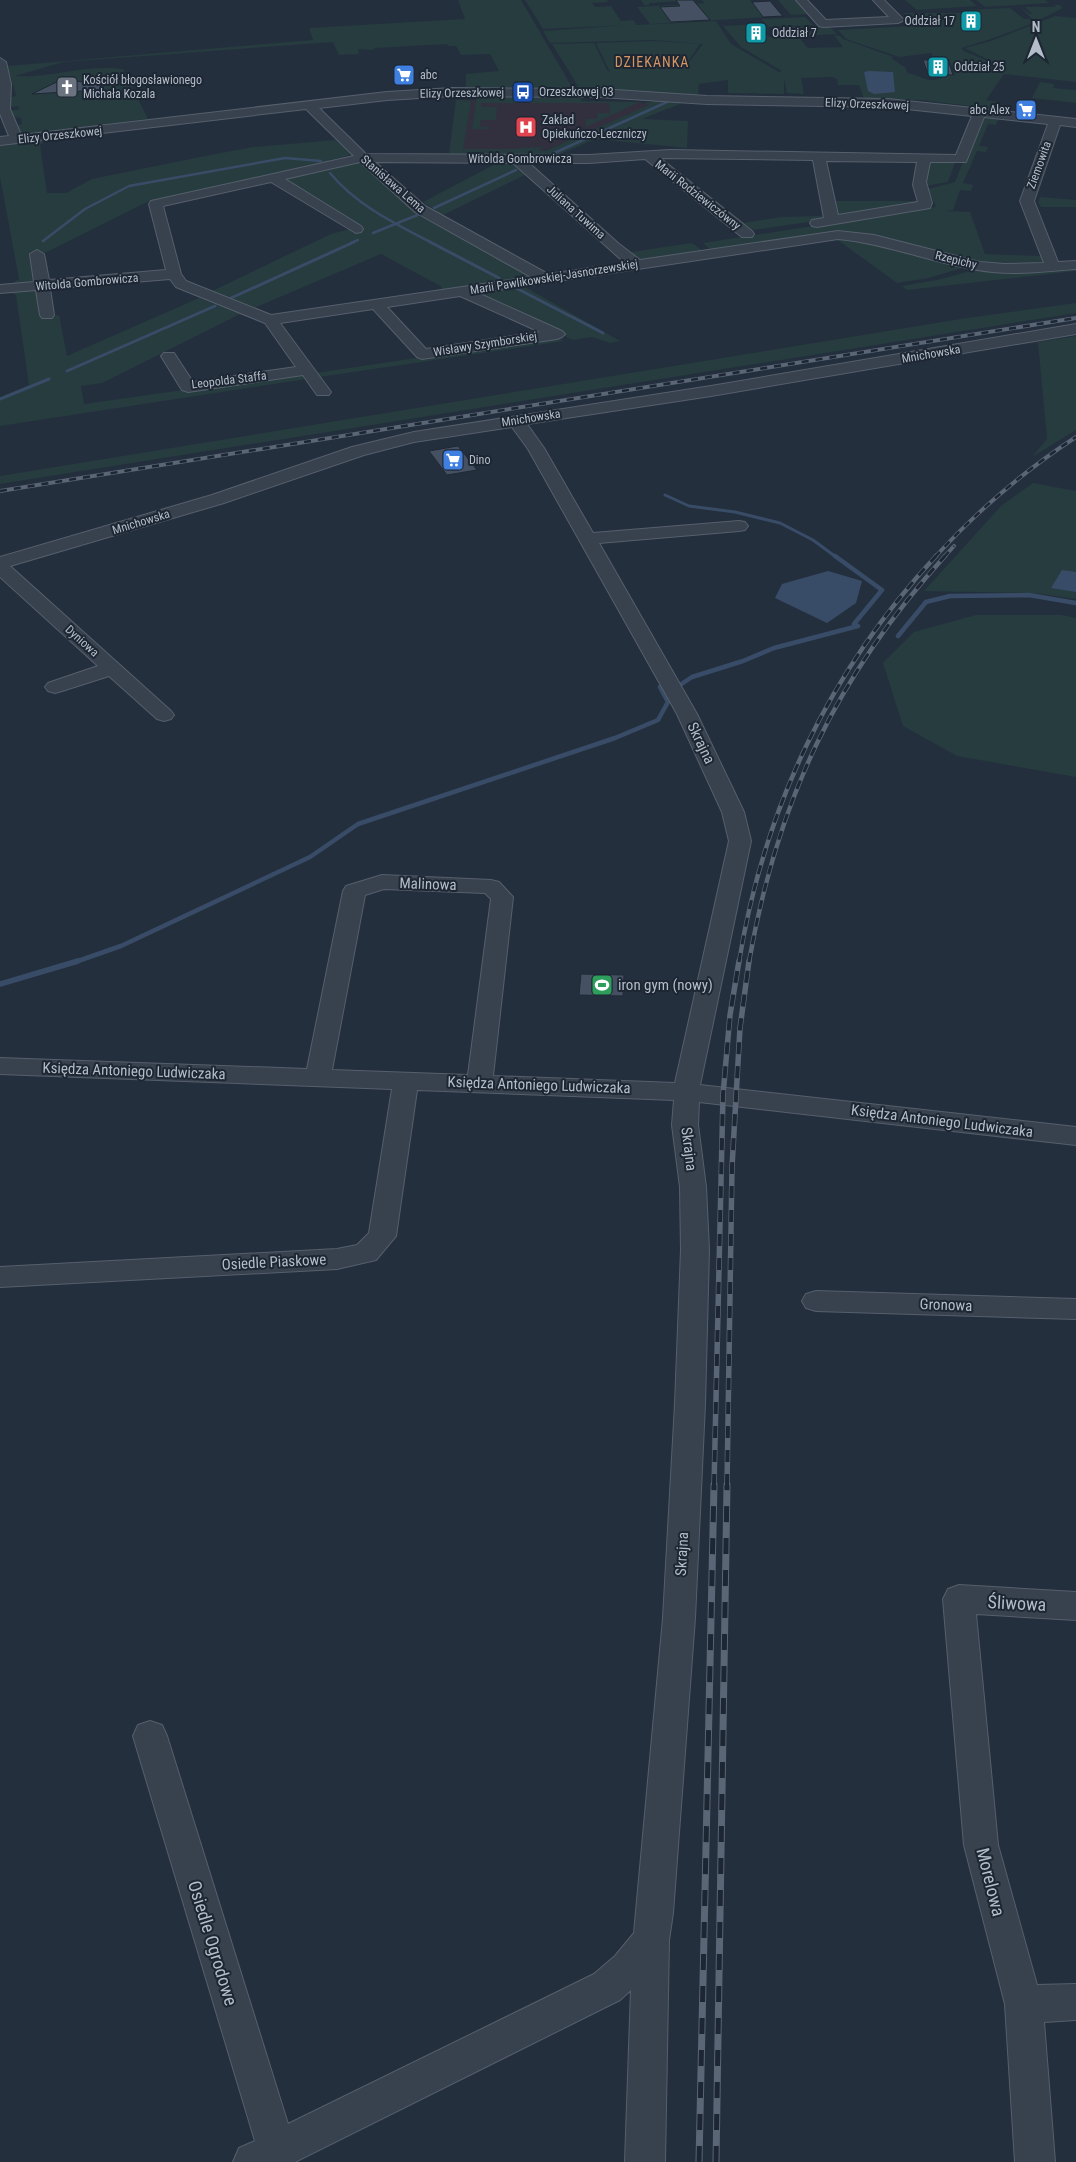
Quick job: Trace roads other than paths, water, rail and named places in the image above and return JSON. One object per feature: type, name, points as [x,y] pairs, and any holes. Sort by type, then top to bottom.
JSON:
[{"type":"street","points":[[801,0],[823,24],[898,20],[878,0]]},
{"type":"street","points":[[796,16],[814,15]]},
{"type":"street","points":[[0,62],[6,84],[3,98],[4,109],[17,140]]},
{"type":"street","name":"Elizy Orzeszkowej","points":[[0,141],[424,93],[600,93],[706,100],[888,103],[1076,123]]},
{"type":"street","name":"Stanisława Lema","points":[[307,105],[420,209],[543,277]]},
{"type":"street","name":"Witolda Gombrowicza","points":[[0,289],[174,274],[156,204],[363,158],[517,159],[670,154],[961,159],[980,112]]},
{"type":"street","name":"Ziemowita","points":[[1052,266],[1027,201],[1055,121]]},
{"type":"street","name":"Marii Rodziewiczówny","points":[[649,156],[752,233],[730,236]]},
{"type":"street","points":[[819,156],[832,221]]},
{"type":"street","name":"Juliana Tuwima","points":[[517,159],[621,252]]},
{"type":"street","points":[[803,225],[925,205],[926,201],[920,190],[919,178],[924,159]]},
{"type":"street","points":[[273,178],[356,229]]},
{"type":"street","name":"Rzepichy","points":[[838,234],[861,236],[980,266],[1009,268],[1076,265]]},
{"type":"street","name":"Marii Pawlikowskiej-Jasnorzewskiej","points":[[270,320],[543,277],[638,257],[710,253],[838,234]]},
{"type":"street","points":[[696,242],[710,253]]},
{"type":"street","name":"Marii Pawlikowskiej-Jasnorzewskiej","points":[[621,252],[638,257]]},
{"type":"street","points":[[37,254],[47,316]]},
{"type":"street","points":[[174,274],[181,284],[270,320],[323,392]]},
{"type":"street","name":"Wisławy Szymborskiej","points":[[376,304],[422,354],[561,336],[461,291]]},
{"type":"street","name":"Mnichowska","points":[[0,565],[209,501],[358,451],[414,437],[710,391],[1076,329]]},
{"type":"street","name":"Leopolda Staffa","points":[[169,356],[188,387],[306,370]]},
{"type":"street","name":"Skrajna","points":[[515,420],[536,448],[687,714],[733,812],[740,841],[687,1092],[685,1125],[693,1187],[695,1250],[690,1404],[678,1618],[656,1903],[651,1940],[645,2162]]},
{"type":"street","points":[[586,539],[739,526]]},
{"type":"street","name":"Dyniowa","points":[[0,565],[164,715]]},
{"type":"street","points":[[55,687],[112,668]]},
{"type":"street","name":"Malinowa","points":[[318,1077],[354,891],[382,882],[491,886],[502,897],[480,1083]]},
{"type":"street","name":"Księdza Antoniego Ludwiczaka","points":[[0,1066],[687,1092],[784,1102],[918,1120],[1076,1136]]},
{"type":"street","name":"Osiedle Piaskowe","points":[[0,1277],[338,1259],[366,1253],[382,1236],[406,1080]]},
{"type":"street","name":"Gronowa","points":[[816,1301],[1076,1309]]},
{"type":"street","name":"Śliwowa","points":[[959,1599],[1076,1606]]},
{"type":"street","name":"Morelowa","points":[[959,1599],[981,1845],[1024,2004],[1035,2162]]},
{"type":"street","name":"Osiedle Ogrodowe","points":[[150,1736],[265,2156]]},
{"type":"street","points":[[265,2156],[607,1987],[628,1969],[651,1940]]},
{"type":"street","points":[[1024,2004],[1076,2002]]},
{"type":"water","points":[[864,72],[893,72],[895,92],[874,94],[868,91]]},
{"type":"water","points":[[1062,570],[1076,572],[1076,592],[1051,588]]},
{"type":"water","points":[[828,571],[862,581],[856,603],[827,623],[775,598],[782,584]]},
{"type":"waterway","points":[[552,154],[667,102]]},
{"type":"waterway","points":[[43,241],[85,209],[129,186],[285,158],[321,161]]},
{"type":"waterway","points":[[434,208],[516,170]]},
{"type":"waterway","points":[[330,173],[352,195],[396,224]]},
{"type":"waterway","points":[[396,224],[420,214]]},
{"type":"waterway","points":[[373,233],[396,224]]},
{"type":"waterway","points":[[396,224],[432,243]]},
{"type":"waterway","points":[[351,243],[358,240]]},
{"type":"waterway","points":[[231,298],[354,242]]},
{"type":"waterway","points":[[430,242],[499,278]]},
{"type":"waterway","points":[[514,287],[603,333]]},
{"type":"waterway","points":[[67,371],[215,306]]},
{"type":"waterway","points":[[0,399],[49,379]]},
{"type":"waterway","points":[[665,495],[689,506],[735,512],[780,523],[813,540],[836,557]]},
{"type":"waterway","points":[[680,685],[692,677],[743,661],[774,648],[858,626],[854,624],[882,590],[835,556]]},
{"type":"waterway","points":[[898,636],[926,602],[950,596],[1029,595],[1076,603]]},
{"type":"waterway","points":[[77,961],[121,946],[310,857],[358,824],[615,738],[658,720],[668,702],[660,687]]},
{"type":"waterway","points":[[0,984],[77,961]]},
{"type":"railway","points":[[0,491],[1076,318]]},
{"type":"railway","points":[[935,557],[1002,492],[1076,437]]},
{"type":"railway","points":[[944,557],[954,546]]},
{"type":"railway","points":[[739,962],[750,905],[765,850],[784,796],[807,744],[834,694],[864,646],[898,600],[936,556]]},
{"type":"railway","points":[[749,962],[761,904],[776,848],[795,795],[817,744],[842,695],[872,648],[906,601],[945,556]]},
{"type":"railway","points":[[714,1486],[723,1095],[730,1015],[739,961]]},
{"type":"railway","points":[[727,1486],[732,1167],[740,1028],[749,961]]},
{"type":"railway","points":[[699,2162],[714,1485]]},
{"type":"railway","points":[[716,2162],[727,1485]]},
{"type":"place","name":"Oddział 17","points":[[971,21]]},
{"type":"place","name":"Oddział 7","points":[[756,33]]},
{"type":"place","name":"Oddział 25","points":[[938,67]]},
{"type":"place","name":"abc","points":[[404,75]]},
{"type":"place","name":"Kościół błogosławionego Michała Kozala","points":[[67,87]]},
{"type":"place","name":"Orzeszkowej 03","points":[[523,92]]},
{"type":"place","name":"abc Alex","points":[[1026,110]]},
{"type":"place","name":"Zakład Opiekuńczo-Leczniczy","points":[[526,127]]},
{"type":"place","name":"Dino","points":[[453,460]]},
{"type":"place","name":"iron gym (nowy)","points":[[602,985]]},
{"type":"district","name":"DZIEKANKA","points":[[652,62]]}]
